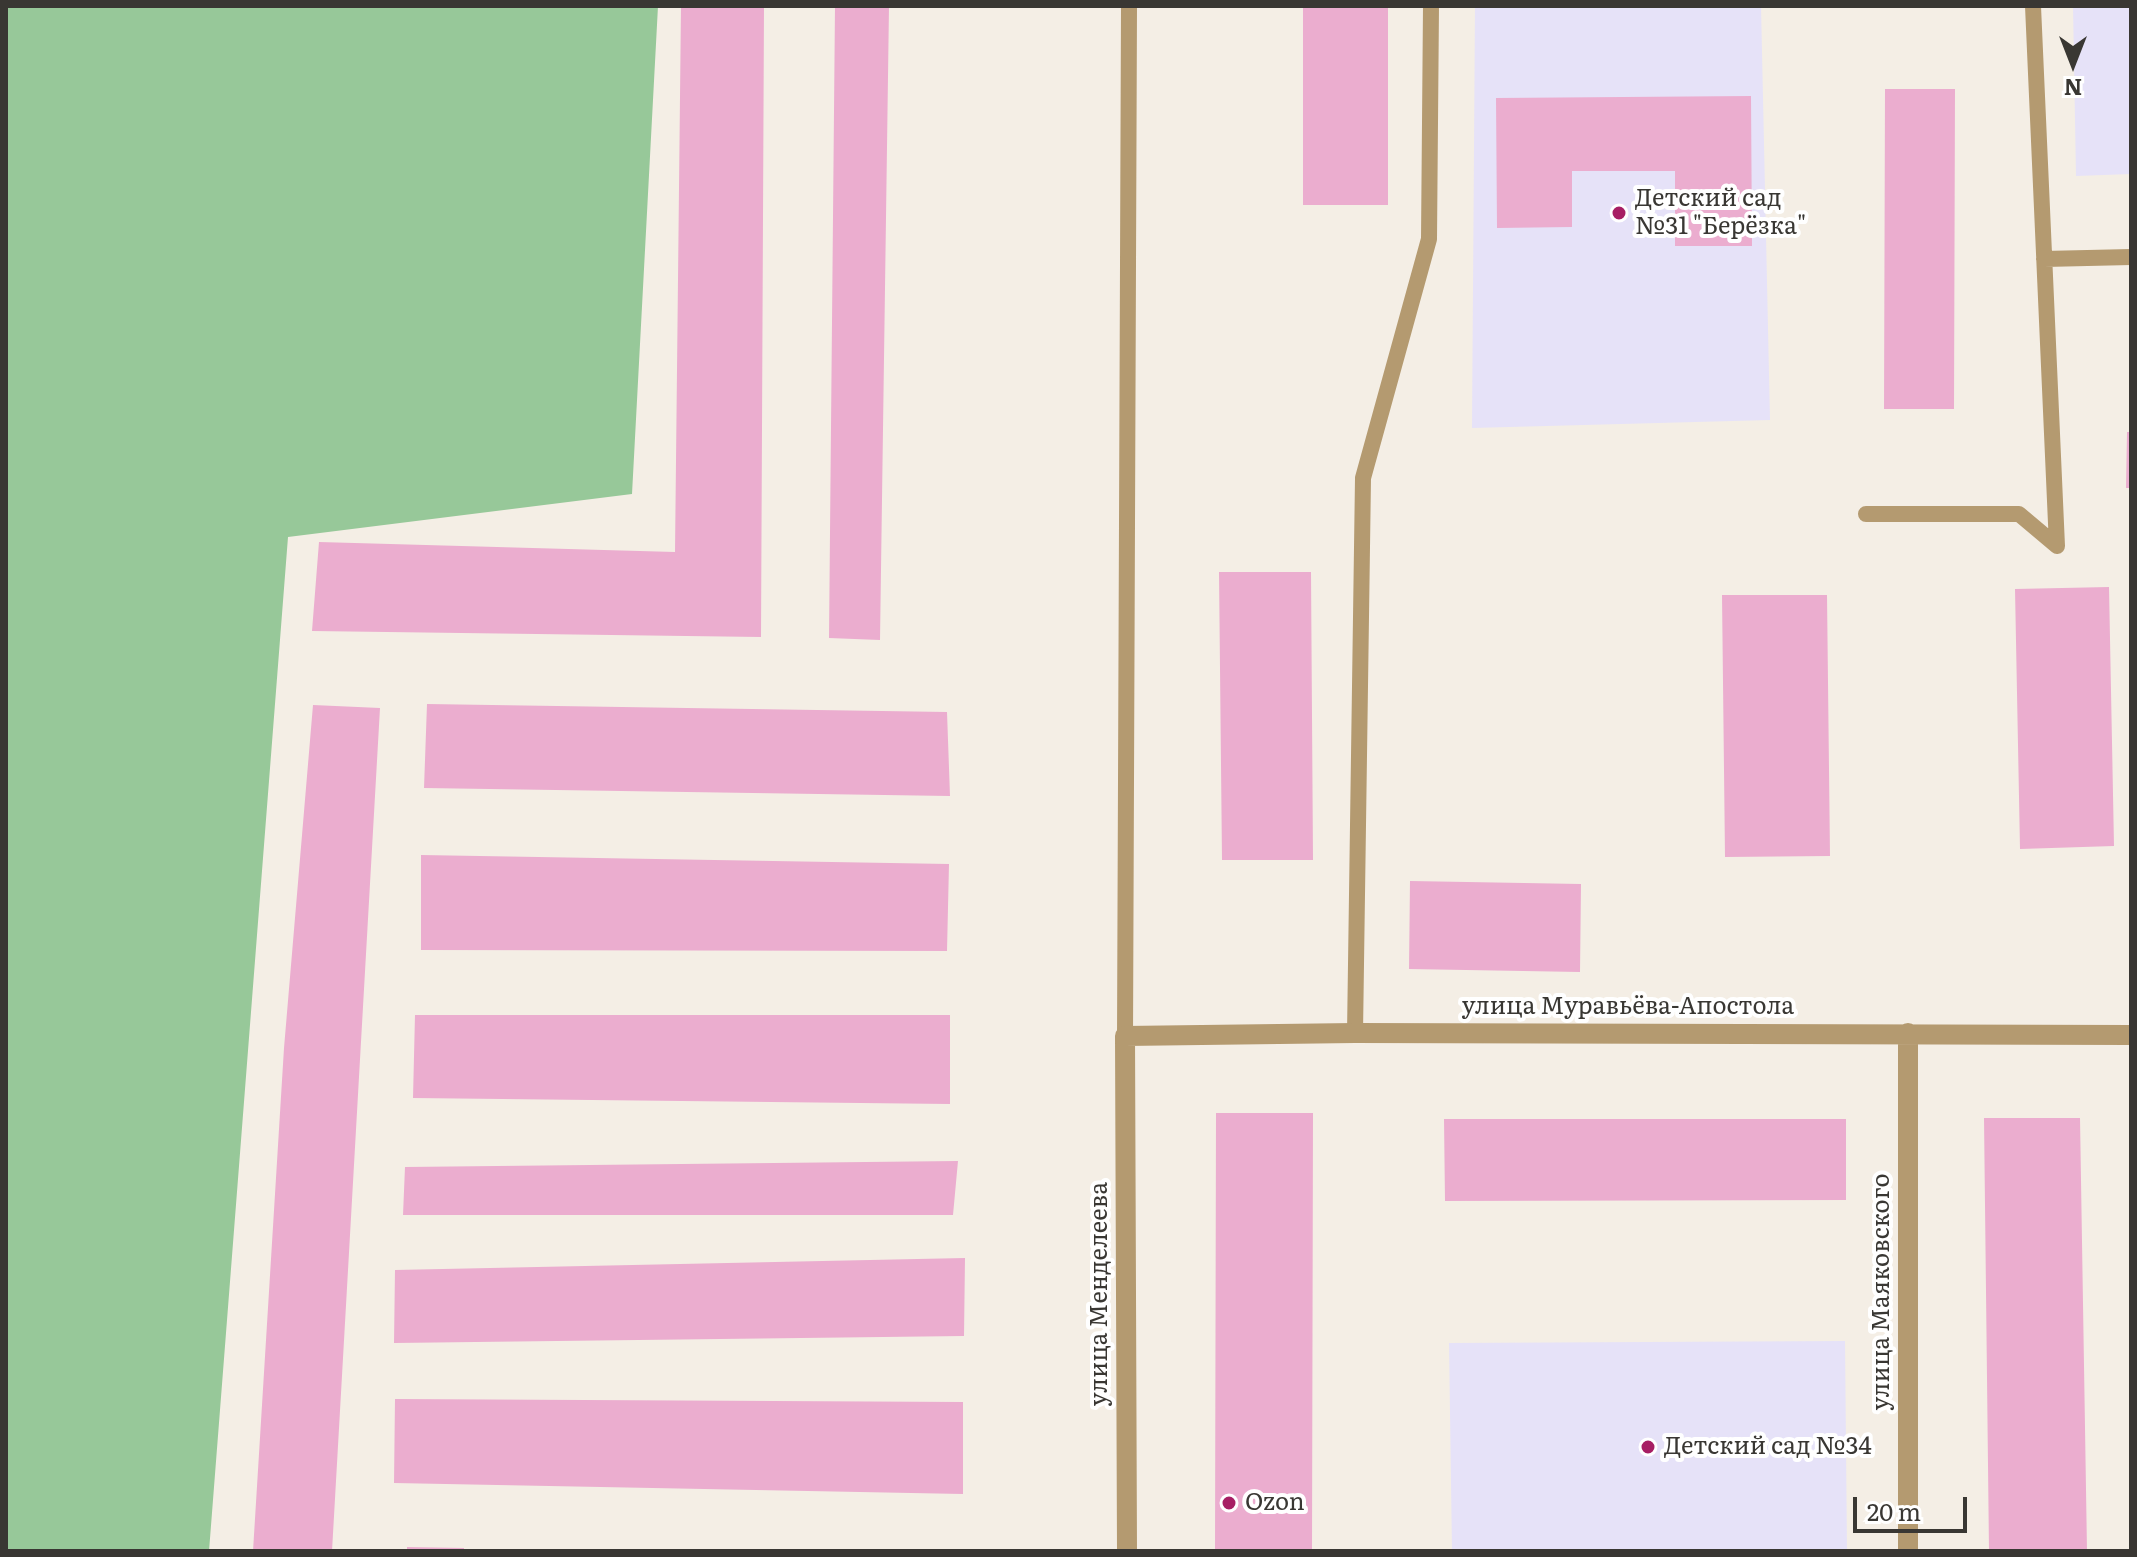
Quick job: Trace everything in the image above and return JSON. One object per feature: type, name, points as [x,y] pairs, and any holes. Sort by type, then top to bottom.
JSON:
[{"type":"street","name":"улица Муравьёва-Апостола","points":[[1125,1036],[1355,1033],[2131,1035]]},
{"type":"street","name":"улица Маяковского","points":[[1908,1033],[1908,1551]]},
{"type":"street","name":"улица Менделеева","points":[[1125,1036],[1127,1551]]},
{"type":"lane","points":[[1125,1036],[1129,6]]},
{"type":"lane","points":[[1355,1033],[1363,478],[1429,239],[1431,6]]},
{"type":"lane","points":[[1866,514],[2019,514],[2057,546],[2033,6]]},
{"type":"lane","points":[[2044,259],[2131,257]]},
{"type":"shaded area","name":"Детский сад №31 \"Берёзка\"","points":[[1475,6],[1761,6],[1770,420],[1472,428]]},
{"type":"shaded area","points":[[2073,6],[2131,6],[2131,174],[2076,176]]},
{"type":"shaded area","name":"Детский сад №34","points":[[1845,1341],[1847,1551],[1452,1551],[1449,1343]]},
{"type":"green space","points":[[6,6],[658,6],[632,494],[288,537],[209,1551],[6,1551]]},
{"type":"building","points":[[681,6],[764,6],[761,637],[312,631],[319,542],[675,552]]},
{"type":"building","points":[[835,6],[889,6],[880,640],[829,638]]},
{"type":"building","points":[[1303,6],[1388,6],[1388,205],[1303,205]]},
{"type":"building","points":[[1885,89],[1955,89],[1954,409],[1884,409]]},
{"type":"building","points":[[1751,96],[1752,246],[1675,246],[1675,171],[1572,171],[1572,227],[1497,228],[1496,98]]},
{"type":"building","points":[[2127,432],[2131,432],[2131,488],[2126,488]]},
{"type":"building","points":[[1219,572],[1311,572],[1313,860],[1222,860]]},
{"type":"building","points":[[2109,587],[2114,846],[2020,849],[2015,589]]},
{"type":"building","points":[[1722,595],[1827,595],[1830,856],[1725,857]]},
{"type":"building","points":[[427,704],[947,712],[950,796],[424,788]]},
{"type":"building","points":[[313,705],[380,708],[332,1551],[253,1551],[284,1048]]},
{"type":"building","points":[[421,855],[949,864],[947,951],[421,950]]},
{"type":"building","points":[[1410,881],[1581,884],[1580,972],[1409,969]]},
{"type":"building","points":[[415,1015],[950,1015],[950,1104],[413,1098]]},
{"type":"building","points":[[1216,1113],[1313,1113],[1312,1551],[1215,1551]]},
{"type":"building","points":[[1984,1118],[2080,1118],[2087,1551],[1989,1551]]},
{"type":"building","points":[[1444,1119],[1846,1119],[1846,1200],[1445,1201]]},
{"type":"building","points":[[958,1161],[953,1215],[403,1215],[405,1167]]},
{"type":"building","points":[[965,1258],[964,1336],[394,1343],[395,1270]]},
{"type":"building","points":[[395,1399],[963,1402],[963,1494],[394,1483]]},
{"type":"building","points":[[407,1547],[464,1548],[464,1551],[407,1551]]},
{"type":"place","name":"Детский сад №31 \"Берёзка\"","points":[[1619,213]]},
{"type":"place","name":"Детский сад №34","points":[[1648,1447]]},
{"type":"place","name":"Ozon","points":[[1229,1503]]}]
